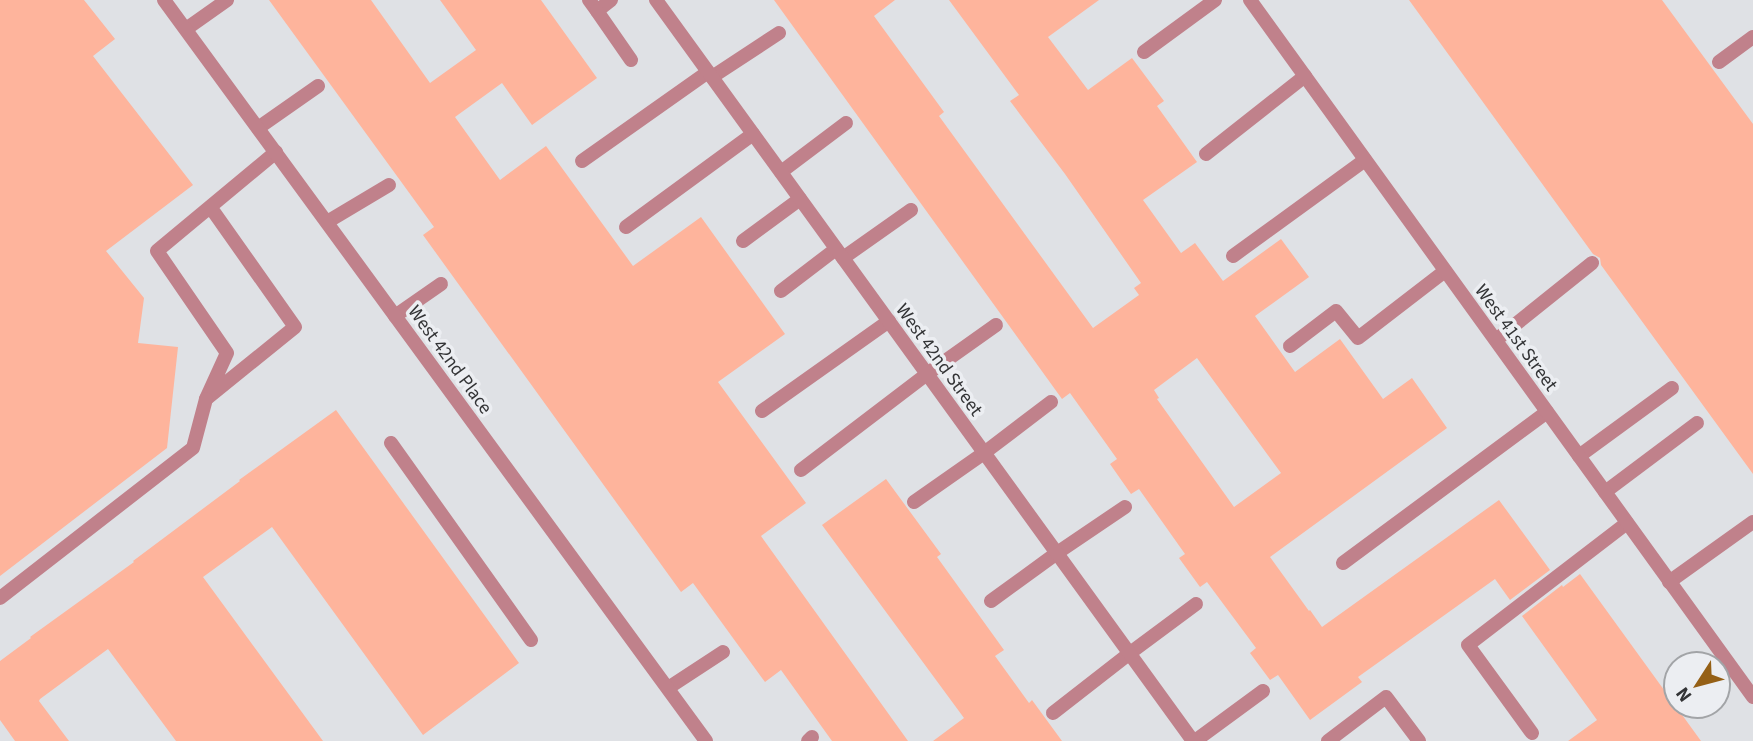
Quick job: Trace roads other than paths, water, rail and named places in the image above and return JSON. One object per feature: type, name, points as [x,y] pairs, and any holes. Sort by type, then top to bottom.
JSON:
[{"type":"street","name":"West 42nd Place","points":[[164,0],[706,741]]},
{"type":"street","points":[[186,29],[227,0]]},
{"type":"street","points":[[611,0],[593,5],[631,60]]},
{"type":"street","name":"West 42nd Street","points":[[656,0],[1194,741]]},
{"type":"street","points":[[1144,52],[1215,0]]},
{"type":"street","name":"West 41st Street","points":[[1250,0],[1753,697]]},
{"type":"street","points":[[582,161],[710,75],[779,33]]},
{"type":"street","points":[[1719,62],[1753,37]]},
{"type":"street","points":[[1206,154],[1305,76]]},
{"type":"street","points":[[258,128],[318,86]]},
{"type":"street","points":[[781,172],[846,123]]},
{"type":"street","points":[[626,227],[753,134]]},
{"type":"street","points":[[0,598],[193,448],[206,399],[227,353],[157,251],[276,152]]},
{"type":"street","points":[[1233,256],[1365,160]]},
{"type":"street","points":[[327,222],[389,184]]},
{"type":"street","points":[[743,242],[800,199]]},
{"type":"street","points":[[206,399],[295,327],[211,208]]},
{"type":"street","points":[[781,291],[911,210]]},
{"type":"street","points":[[1496,340],[1592,263]]},
{"type":"street","points":[[1290,346],[1336,311],[1358,338],[1445,271]]},
{"type":"street","points":[[395,316],[441,284]]},
{"type":"street","points":[[762,411],[889,321]]},
{"type":"street","points":[[802,470],[996,325]]},
{"type":"street","points":[[1579,456],[1672,388]]},
{"type":"street","points":[[914,502],[1051,402]]},
{"type":"street","points":[[1343,563],[1547,412]]},
{"type":"street","points":[[1605,492],[1697,422]]},
{"type":"street","points":[[391,443],[531,640]]},
{"type":"street","points":[[991,601],[1125,507]]},
{"type":"street","points":[[1670,582],[1753,522]]},
{"type":"street","points":[[1532,733],[1468,645],[1627,523]]},
{"type":"street","points":[[1053,713],[1196,604]]},
{"type":"street","points":[[668,688],[723,652]]},
{"type":"street","points":[[1194,741],[1263,691]]},
{"type":"street","points":[[1328,741],[1385,697],[1419,741]]}]
